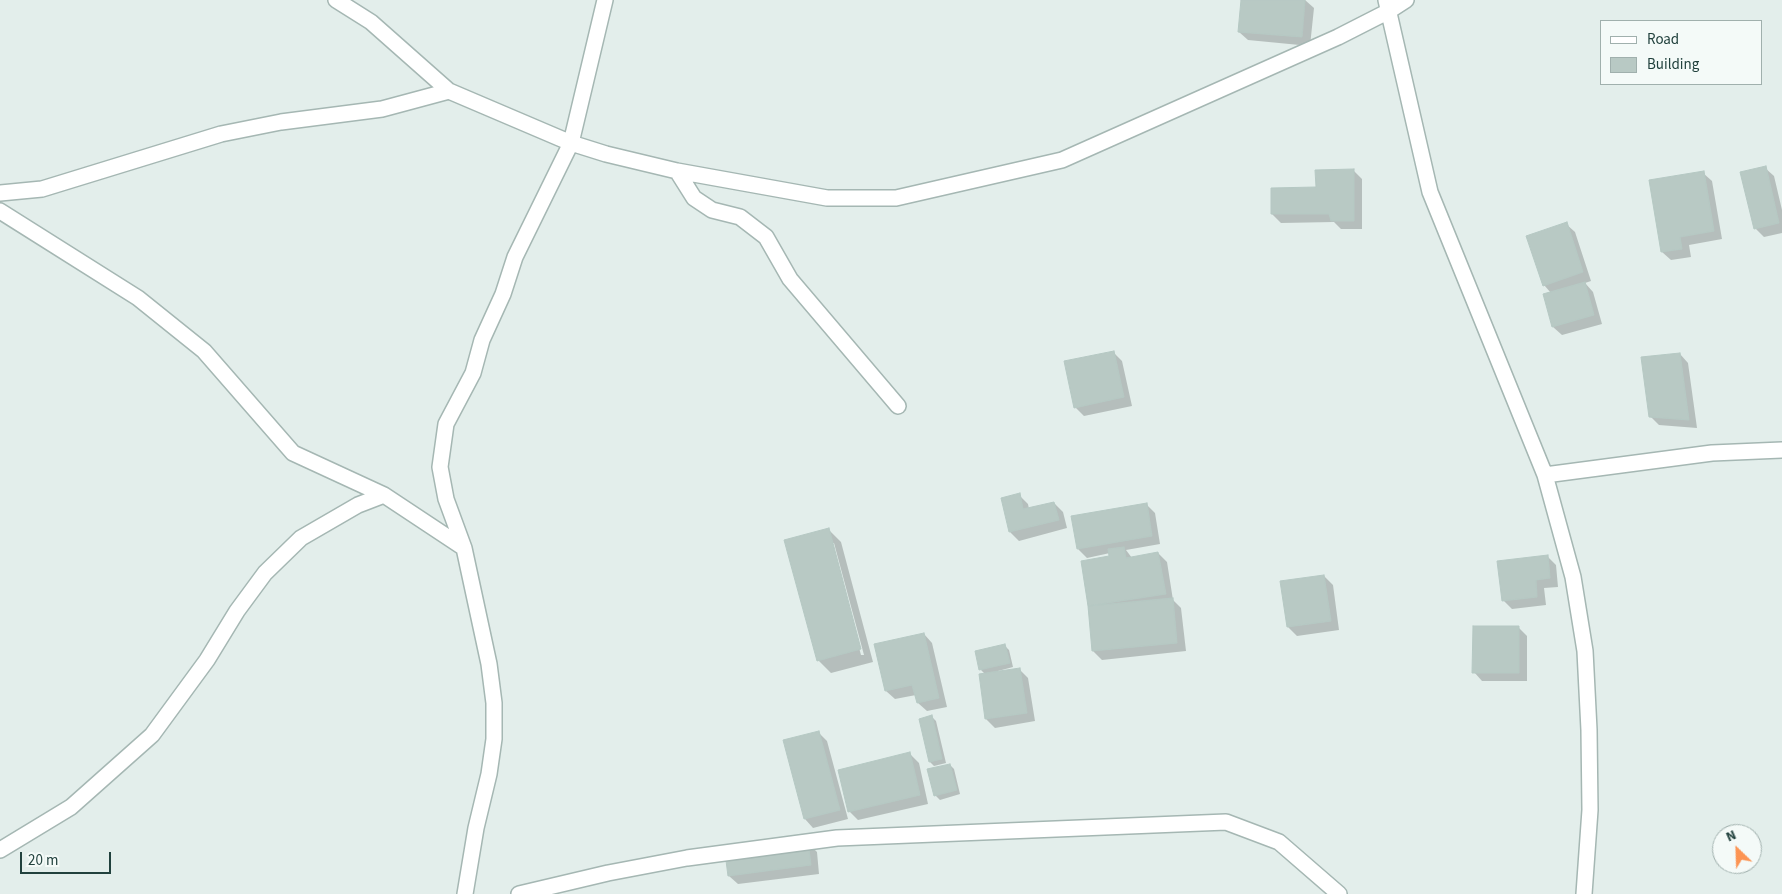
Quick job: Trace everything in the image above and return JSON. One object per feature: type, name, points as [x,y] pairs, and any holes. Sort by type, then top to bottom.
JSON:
[{"type":"street","points":[[336,0],[372,22],[449,91],[571,143],[606,154],[677,171],[827,198],[896,198],[1062,160],[1338,37],[1388,6],[1406,0]]},
{"type":"street","points":[[465,894],[476,828],[489,774],[494,739],[494,703],[489,664],[464,548],[446,499],[440,467],[446,424],[472,373],[482,340],[502,294],[515,257],[571,143],[605,0]]},
{"type":"street","points":[[1388,6],[1430,192],[1545,476],[1572,577],[1585,651],[1590,810],[1584,894]]},
{"type":"street","points":[[0,193],[42,188],[221,134],[281,122],[382,109],[449,91]]},
{"type":"street","points":[[677,171],[694,198],[712,210],[740,217],[766,237],[790,279],[898,406]]},
{"type":"street","points":[[0,211],[138,298],[204,351],[293,453],[384,495],[464,548]]},
{"type":"street","points":[[1545,476],[1712,453],[1782,450]]},
{"type":"street","points":[[0,850],[71,808],[152,735],[207,660],[237,610],[264,573],[301,538],[358,505],[384,495]]},
{"type":"street","points":[[519,894],[608,873],[687,858],[837,838],[1226,822],[1279,842],[1340,894]]},
{"type":"building","points":[[1241,0],[1305,0],[1302,37],[1238,32]]},
{"type":"building","points":[[1766,166],[1779,223],[1754,229],[1740,172]]},
{"type":"building","points":[[1354,169],[1354,221],[1331,221],[1329,214],[1271,214],[1271,188],[1316,187],[1315,170]]},
{"type":"building","points":[[1704,171],[1714,231],[1680,237],[1682,249],[1661,252],[1649,180]]},
{"type":"building","points":[[1567,222],[1583,272],[1543,286],[1526,236]]},
{"type":"building","points":[[1585,282],[1594,315],[1552,327],[1543,294]]},
{"type":"building","points":[[1114,351],[1124,397],[1074,408],[1064,361]]},
{"type":"building","points":[[1680,353],[1689,420],[1649,417],[1641,357]]},
{"type":"building","points":[[1020,493],[1023,509],[1054,502],[1059,520],[1009,532],[1001,498]]},
{"type":"building","points":[[1147,503],[1152,536],[1077,549],[1071,516]]},
{"type":"building","points":[[829,528],[861,649],[817,661],[784,540]]},
{"type":"building","points":[[1124,547],[1126,558],[1158,552],[1166,594],[1088,606],[1081,561],[1109,556],[1108,549]]},
{"type":"building","points":[[1548,555],[1550,578],[1536,580],[1537,597],[1502,601],[1497,561]]},
{"type":"building","points":[[1324,575],[1331,621],[1287,627],[1280,581]]},
{"type":"building","points":[[1173,598],[1177,643],[1092,651],[1088,606]]},
{"type":"building","points":[[1473,626],[1519,626],[1519,673],[1472,673]]},
{"type":"building","points":[[924,633],[939,698],[917,703],[912,685],[885,691],[874,644]]},
{"type":"building","points":[[1005,644],[1010,663],[979,670],[975,651]]},
{"type":"building","points":[[1020,668],[1027,713],[985,719],[979,674]]},
{"type":"building","points":[[932,715],[942,759],[929,762],[919,719]]},
{"type":"building","points":[[819,731],[840,810],[804,819],[783,740]]},
{"type":"building","points":[[910,752],[920,795],[848,812],[838,770]]},
{"type":"building","points":[[950,764],[957,790],[934,796],[927,769]]},
{"type":"building","points":[[808,842],[811,865],[728,876],[725,853]]}]
